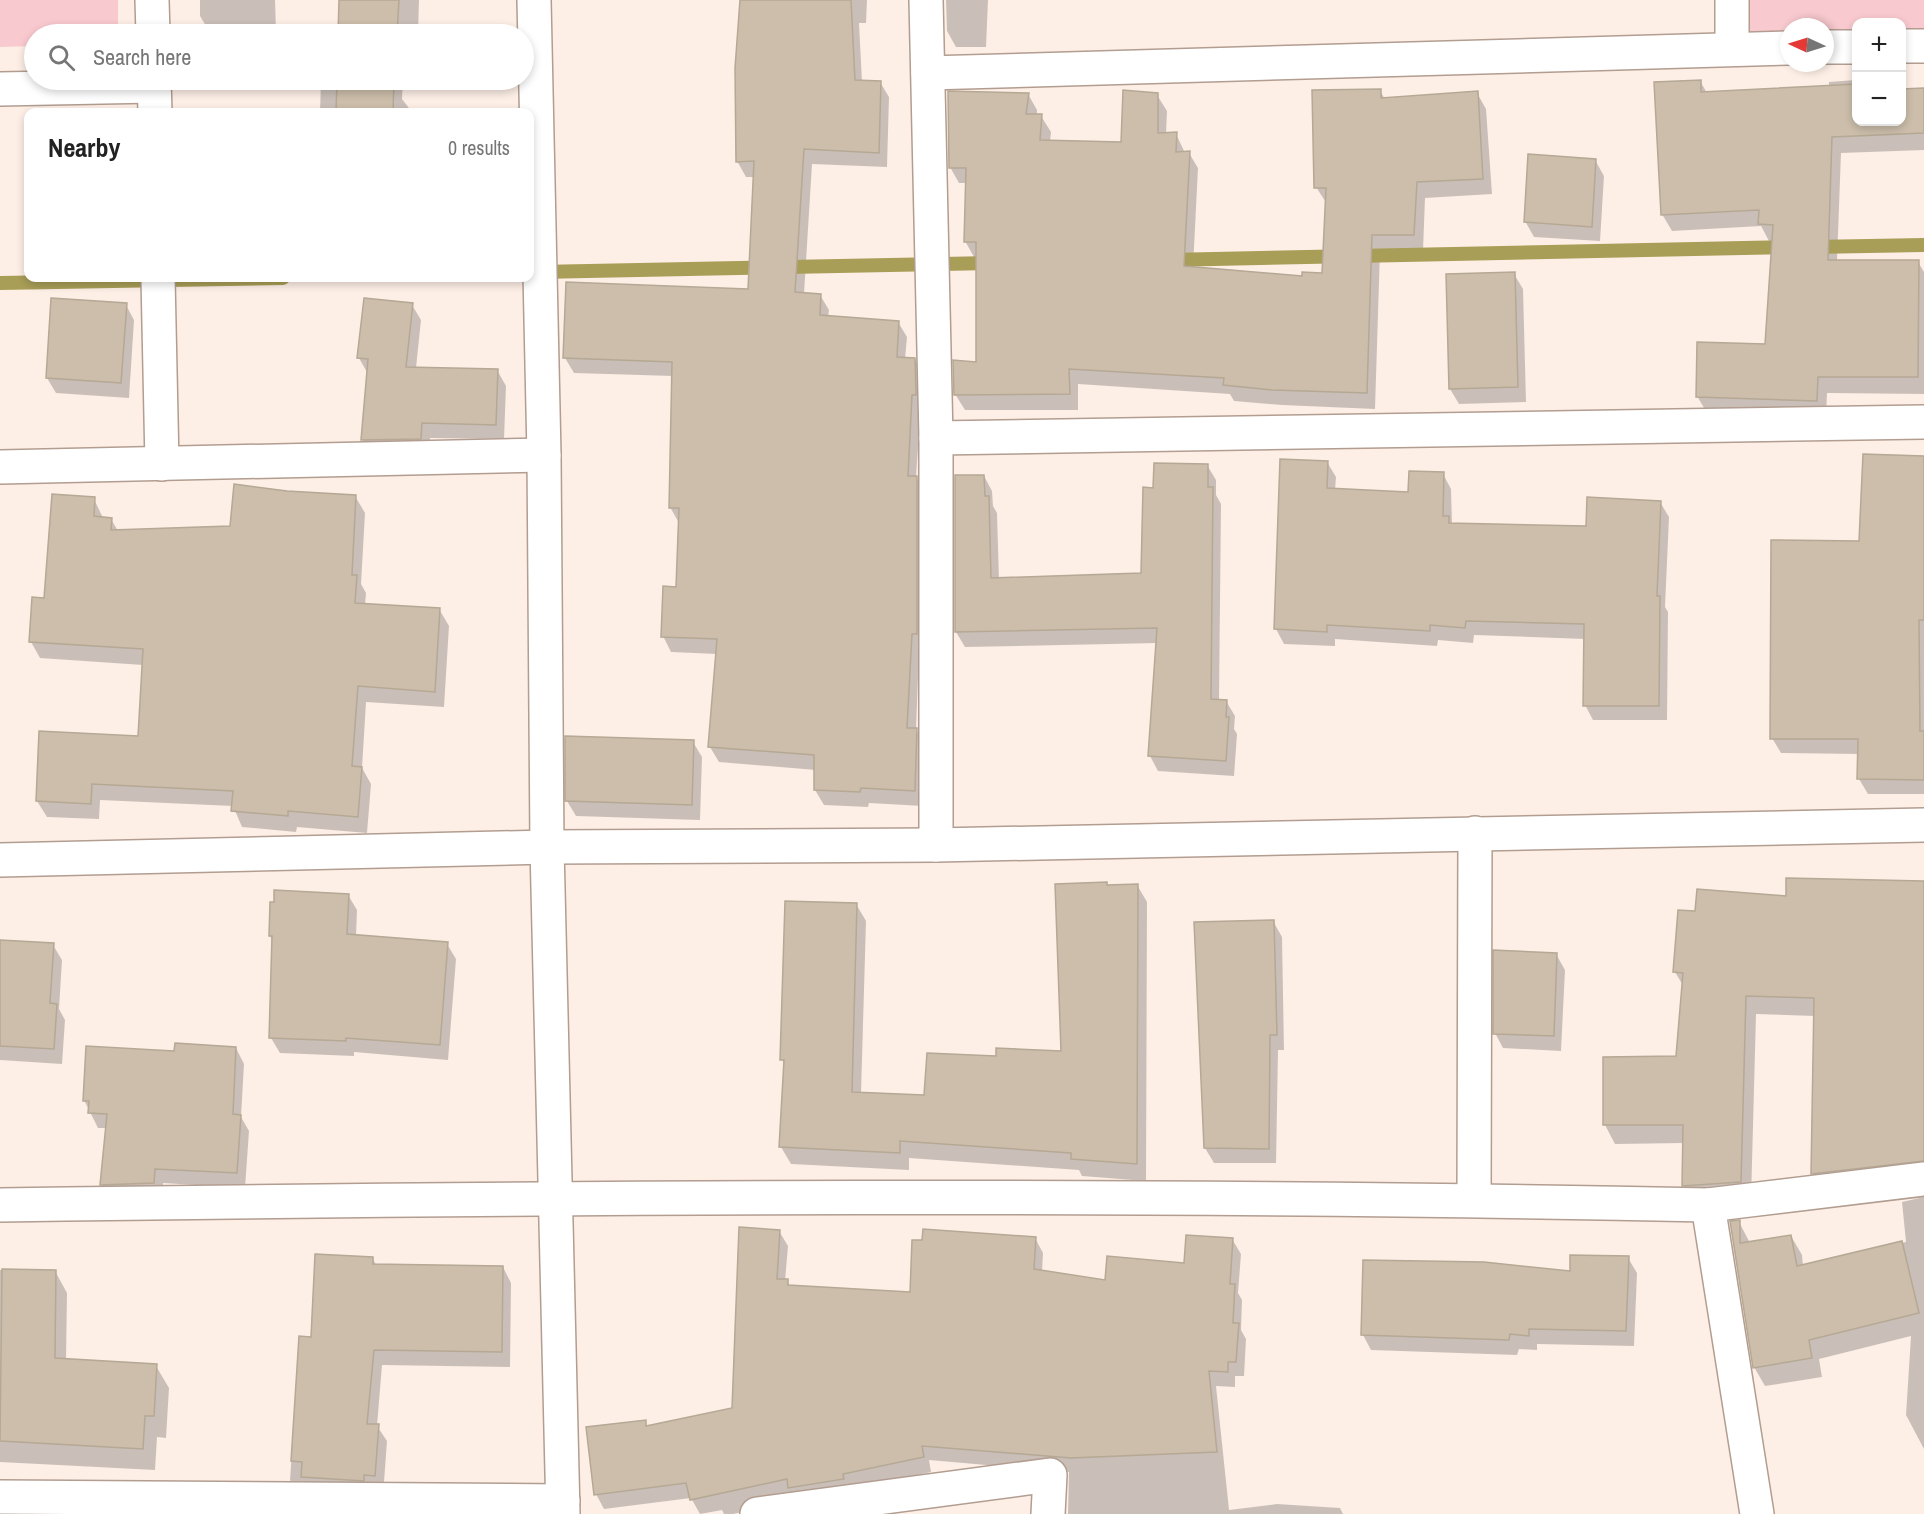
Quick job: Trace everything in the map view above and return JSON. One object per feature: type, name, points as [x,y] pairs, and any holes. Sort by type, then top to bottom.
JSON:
[{"type":"street","points":[[153,0],[153,24]]},
{"type":"street","points":[[0,1497],[62,1506],[563,1507],[547,847],[544,454],[534,0]]},
{"type":"street","points":[[926,0],[936,438],[936,845]]},
{"type":"street","points":[[1732,0],[1732,48]]},
{"type":"street","points":[[1906,46],[1924,46]]},
{"type":"street","points":[[1834,47],[1852,47]]},
{"type":"street","points":[[928,73],[1780,48]]},
{"type":"street","points":[[0,89],[24,90]]},
{"type":"street","points":[[38,90],[154,93]]},
{"type":"street","points":[[158,282],[162,464]]},
{"type":"street","points":[[936,438],[1924,422]]},
{"type":"street","points":[[0,467],[544,454]]},
{"type":"street","points":[[0,860],[547,847],[936,845],[1924,825]]},
{"type":"street","points":[[1474,1200],[1475,833]]},
{"type":"street","points":[[0,1205],[556,1197],[1474,1200],[1708,1205],[1924,1179]]},
{"type":"street","points":[[1708,1205],[1757,1514]]},
{"type":"street","points":[[757,1514],[1050,1476],[1048,1514]]},
{"type":"shaded area","points":[[0,0],[118,0],[118,24],[24,24],[24,46],[0,47]]},
{"type":"shaded area","points":[[1739,0],[1924,0],[1924,41],[1906,40],[1906,18],[1852,18],[1852,38],[1834,37],[1834,18],[1780,18],[1780,37],[1738,38]]},
{"type":"building","points":[[339,0],[399,0],[398,24],[338,24]]},
{"type":"building","points":[[740,0],[851,0],[855,80],[881,81],[879,153],[804,149],[795,292],[821,294],[820,315],[899,321],[897,357],[915,358],[916,395],[912,395],[908,476],[917,476],[917,634],[912,634],[907,728],[917,728],[915,791],[861,788],[860,792],[814,790],[814,755],[708,747],[717,639],[661,637],[663,586],[676,587],[679,508],[669,508],[672,362],[563,358],[566,282],[748,289],[754,161],[736,162],[735,68]]},
{"type":"building","points":[[1701,80],[1701,92],[1852,84],[1852,126],[1906,126],[1906,89],[1924,88],[1924,133],[1832,137],[1828,260],[1919,260],[1918,377],[1818,377],[1817,401],[1696,397],[1697,342],[1765,344],[1773,225],[1758,224],[1759,210],[1661,215],[1654,82]]},
{"type":"building","points":[[1381,89],[1381,98],[1478,91],[1483,179],[1417,182],[1414,235],[1372,235],[1367,393],[1272,390],[1223,385],[1224,378],[1069,369],[1070,394],[954,395],[953,360],[976,362],[976,242],[964,242],[966,168],[949,168],[948,91],[1029,93],[1026,114],[1042,114],[1040,140],[1121,142],[1123,90],[1158,93],[1158,133],[1177,132],[1176,152],[1190,151],[1184,266],[1302,276],[1302,272],[1322,273],[1326,188],[1314,188],[1312,90]]},
{"type":"building","points":[[337,90],[394,90],[393,108],[336,108]]},
{"type":"building","points":[[1528,154],[1596,159],[1592,227],[1524,222]]},
{"type":"building","points":[[1515,272],[1518,387],[1449,389],[1446,274]]},
{"type":"building","points":[[51,298],[127,303],[121,383],[46,378]]},
{"type":"building","points":[[364,298],[413,303],[406,367],[498,369],[496,425],[422,423],[421,439],[361,440],[368,359],[357,358]]},
{"type":"building","points":[[1863,454],[1924,456],[1924,620],[1919,620],[1920,731],[1924,731],[1924,780],[1857,779],[1858,739],[1770,739],[1771,540],[1859,541]]},
{"type":"building","points":[[1280,459],[1328,461],[1327,488],[1408,492],[1409,471],[1444,472],[1443,516],[1449,516],[1449,523],[1586,526],[1587,497],[1661,501],[1657,596],[1660,596],[1659,706],[1583,706],[1584,624],[1466,621],[1465,628],[1430,625],[1430,631],[1327,625],[1327,632],[1274,629]]},
{"type":"building","points":[[1154,463],[1208,464],[1208,487],[1213,487],[1211,699],[1227,700],[1226,717],[1229,717],[1226,761],[1148,756],[1157,628],[955,632],[955,475],[984,475],[985,496],[989,496],[991,578],[1141,573],[1143,487],[1153,488]]},
{"type":"building","points":[[234,484],[287,491],[356,495],[352,575],[357,575],[355,603],[440,608],[435,692],[358,686],[352,766],[362,767],[358,817],[288,811],[288,816],[231,811],[233,791],[92,784],[91,804],[36,801],[39,731],[138,736],[143,649],[29,642],[32,597],[44,598],[52,494],[95,497],[94,516],[112,518],[111,530],[230,526]]},
{"type":"building","points":[[565,736],[694,740],[692,805],[565,801]]},
{"type":"building","points":[[1786,878],[1924,881],[1924,1161],[1811,1174],[1814,998],[1746,996],[1741,1182],[1682,1186],[1683,1125],[1603,1125],[1603,1057],[1676,1056],[1683,973],[1673,972],[1678,910],[1695,911],[1697,889],[1786,896]]},
{"type":"building","points":[[1107,882],[1107,885],[1138,884],[1137,1164],[1071,1159],[1071,1153],[900,1141],[900,1153],[779,1147],[784,1060],[780,1060],[785,901],[857,903],[852,1092],[924,1095],[927,1053],[996,1056],[996,1048],[1061,1051],[1055,884]]},
{"type":"building","points":[[274,890],[349,894],[347,934],[448,942],[440,1045],[346,1038],[346,1041],[269,1038],[272,936],[269,936],[270,902],[274,902]]},
{"type":"building","points":[[1274,920],[1277,1035],[1270,1035],[1269,1149],[1204,1148],[1194,922]]},
{"type":"building","points":[[0,940],[54,943],[50,1003],[57,1004],[54,1049],[0,1046]]},
{"type":"building","points":[[1493,950],[1557,953],[1554,1036],[1493,1034]]},
{"type":"building","points":[[175,1043],[236,1047],[233,1114],[241,1115],[237,1173],[155,1169],[154,1183],[100,1185],[107,1114],[88,1113],[89,1101],[83,1101],[86,1046],[174,1051]]},
{"type":"building","points":[[1740,1220],[1740,1243],[1791,1235],[1797,1266],[1902,1241],[1919,1313],[1809,1340],[1812,1358],[1753,1368],[1730,1221]]},
{"type":"building","points":[[739,1227],[780,1230],[777,1279],[788,1279],[788,1285],[910,1292],[912,1240],[922,1240],[923,1229],[1036,1237],[1034,1269],[1105,1280],[1107,1256],[1184,1263],[1186,1235],[1233,1238],[1230,1284],[1235,1284],[1233,1323],[1239,1323],[1236,1362],[1228,1362],[1228,1372],[1209,1371],[1217,1452],[1071,1458],[922,1446],[924,1457],[843,1474],[844,1479],[788,1488],[787,1479],[690,1500],[686,1483],[594,1495],[586,1427],[646,1420],[646,1426],[732,1408]]},
{"type":"building","points":[[315,1254],[373,1257],[373,1264],[503,1266],[502,1352],[374,1350],[367,1424],[379,1424],[375,1476],[364,1475],[364,1481],[301,1477],[302,1462],[291,1461],[299,1336],[311,1337]]},
{"type":"building","points":[[1570,1255],[1629,1256],[1626,1331],[1529,1329],[1529,1336],[1510,1334],[1509,1340],[1361,1335],[1363,1260],[1484,1262],[1570,1271]]},
{"type":"building","points":[[2,1269],[56,1270],[55,1358],[157,1364],[154,1416],[145,1416],[143,1449],[0,1441]]},
{"type":"waterway","points":[[1812,247],[1924,245]]},
{"type":"waterway","points":[[1167,260],[1790,247]]},
{"type":"waterway","points":[[538,272],[992,263]]},
{"type":"waterway","points":[[0,283],[57,282]]}]
